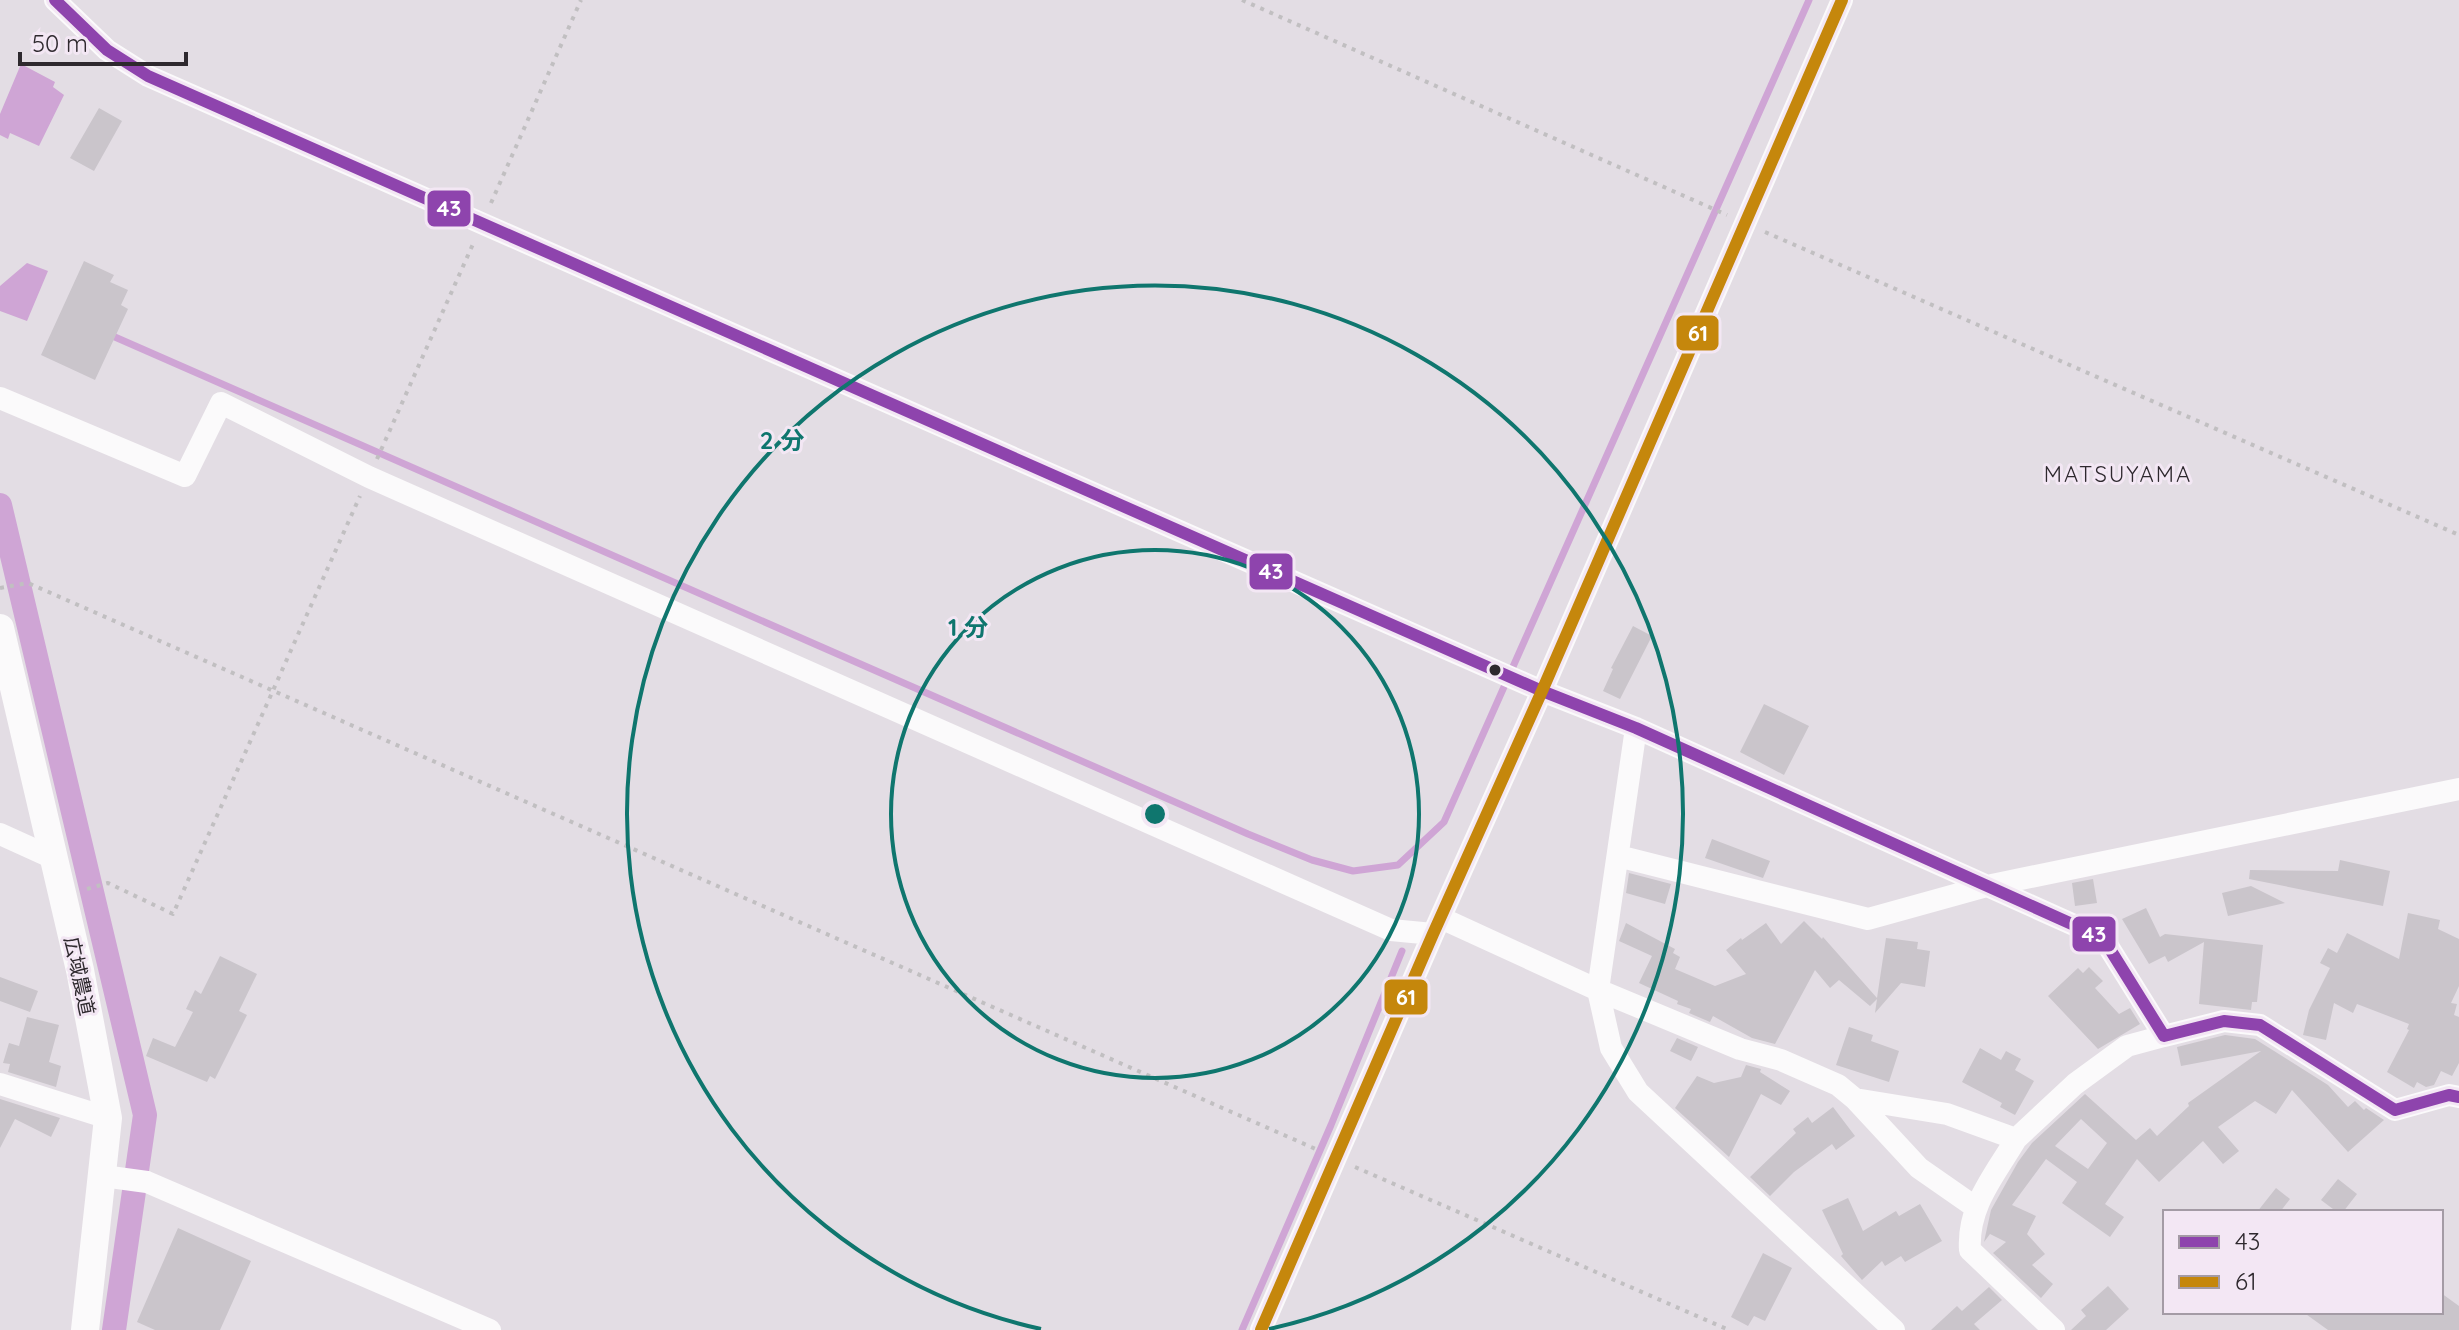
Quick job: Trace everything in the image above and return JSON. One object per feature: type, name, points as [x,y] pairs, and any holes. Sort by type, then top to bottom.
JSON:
[{"type":"street","points":[[55,0],[107,50],[148,76],[1542,691],[1636,728],[2103,938],[2164,1036]]},
{"type":"street","points":[[1261,1330],[1842,0]]},
{"type":"street","points":[[0,398],[185,476],[221,403],[369,477],[1391,930],[1437,926],[1740,1049],[1781,1060],[1838,1085],[1919,1168],[1975,1207]]},
{"type":"street","name":"広域農道","points":[[0,628],[80,970],[108,1118],[85,1330]]},
{"type":"street","points":[[1636,728],[1598,990],[1611,1048],[1638,1092],[1894,1330]]},
{"type":"street","points":[[1618,856],[1868,919],[1987,886],[2459,789]]},
{"type":"street","points":[[0,834],[53,858]]},
{"type":"street","points":[[2054,1330],[1970,1250],[1969,1230],[1975,1207],[2016,1139],[2075,1084],[2127,1046],[2224,1021],[2260,1025],[2395,1110],[2456,1092]]},
{"type":"street","points":[[0,1084],[108,1118]]},
{"type":"street","points":[[1855,1099],[1947,1114],[2016,1139]]},
{"type":"street","points":[[103,1176],[147,1182],[490,1330]]},
{"type":"path","points":[[62,897],[108,883],[173,914],[581,0]]},
{"type":"path","points":[[1242,0],[2459,535]]},
{"type":"path","points":[[0,588],[28,583],[1306,1145]]},
{"type":"path","points":[[1335,1158],[1729,1330]]},
{"type":"shaded area","points":[[21,64],[55,82],[53,87],[64,95],[39,146],[10,133],[8,139],[0,135],[0,114]]},
{"type":"shaded area","points":[[27,263],[48,271],[27,321],[0,311],[0,286]]},
{"type":"building","points":[[99,108],[122,121],[94,171],[70,158]]},
{"type":"building","points":[[84,261],[114,275],[110,282],[128,290],[121,305],[128,309],[95,380],[41,355]]},
{"type":"building","points":[[1633,626],[1652,636],[1620,699],[1603,691]]},
{"type":"building","points":[[1764,704],[1809,726],[1784,775],[1740,752]]},
{"type":"building","points":[[1712,839],[1770,861],[1763,878],[1705,858]]},
{"type":"building","points":[[2340,860],[2390,871],[2383,906],[2249,879],[2250,870],[2338,871]]},
{"type":"building","points":[[1629,873],[1671,884],[1665,904],[1626,893]]},
{"type":"building","points":[[2093,879],[2097,903],[2075,906],[2072,883]]},
{"type":"building","points":[[2251,886],[2285,903],[2228,916],[2222,893]]},
{"type":"building","points":[[2146,908],[2160,937],[2165,934],[2263,945],[2257,1002],[2252,1002],[2251,1010],[2199,1004],[2204,942],[2168,962],[2165,956],[2149,964],[2122,919]]},
{"type":"building","points":[[2408,913],[2440,920],[2438,929],[2459,939],[2459,986],[2451,1003],[2457,1004],[2454,1015],[2459,1017],[2459,1063],[2452,1076],[2441,1071],[2434,1085],[2426,1087],[2417,1082],[2414,1088],[2387,1072],[2409,1030],[2409,1024],[2357,1004],[2353,1013],[2334,1003],[2326,1040],[2303,1035],[2309,1010],[2330,968],[2320,963],[2328,948],[2337,953],[2347,933],[2399,959]]},
{"type":"building","points":[[1804,921],[1823,937],[1877,998],[1886,938],[1918,942],[1917,949],[1930,951],[1925,987],[1901,983],[1875,1013],[1877,999],[1870,1006],[1839,980],[1830,988],[1815,970],[1775,1044],[1752,1038],[1713,1016],[1710,1022],[1689,1013],[1691,1009],[1677,1004],[1678,1001],[1639,983],[1652,956],[1619,941],[1626,923],[1675,949],[1673,953],[1680,957],[1675,969],[1715,986],[1746,974],[1726,950],[1741,938],[1766,923],[1781,944]]},
{"type":"building","points":[[220,956],[257,974],[239,1011],[247,1015],[215,1079],[210,1076],[207,1082],[146,1056],[153,1038],[175,1047],[193,1012],[186,1009],[195,990],[201,994]]},
{"type":"building","points":[[2089,967],[2103,981],[2095,988],[2119,1014],[2130,1008],[2140,1024],[2098,1049],[2048,996],[2078,968],[2083,973]]},
{"type":"building","points":[[0,977],[38,991],[30,1012],[0,1001]]},
{"type":"building","points":[[27,1017],[59,1025],[49,1062],[61,1066],[56,1087],[8,1072],[10,1064],[3,1063],[9,1043],[19,1046]]},
{"type":"building","points":[[1849,1027],[1873,1035],[1871,1041],[1899,1051],[1889,1082],[1836,1065]]},
{"type":"building","points":[[2225,1035],[2255,1039],[2328,1085],[2348,1107],[2355,1101],[2364,1110],[2366,1108],[2384,1120],[2348,1152],[2292,1090],[2276,1114],[2255,1101],[2218,1127],[2239,1151],[2223,1164],[2203,1141],[2159,1182],[2137,1159],[2105,1204],[2124,1217],[2110,1237],[2062,1203],[2077,1182],[2046,1159],[2012,1205],[2036,1216],[2027,1234],[2045,1254],[2032,1265],[2053,1284],[2041,1298],[1993,1253],[2006,1242],[1990,1234],[1984,1242],[1991,1210],[2032,1143],[2085,1094],[2136,1140],[2150,1128],[2157,1136],[2189,1106],[2188,1103],[2261,1051],[2181,1066],[2177,1047]],"holes":[[[2081,1119],[2107,1143],[2088,1169],[2055,1146]]]},
{"type":"building","points":[[1677,1038],[1698,1047],[1691,1061],[1670,1051]]},
{"type":"building","points":[[1980,1048],[2001,1060],[2006,1051],[2021,1059],[2015,1070],[2034,1081],[2015,1115],[2000,1107],[2002,1103],[1962,1082]]},
{"type":"building","points":[[1746,1065],[1761,1069],[1760,1072],[1790,1091],[1781,1105],[1761,1094],[1729,1157],[1675,1108],[1697,1076],[1714,1083],[1741,1077]]},
{"type":"building","points":[[0,1099],[60,1118],[51,1137],[15,1119],[0,1148]]},
{"type":"building","points":[[1833,1107],[1855,1136],[1836,1150],[1832,1144],[1794,1172],[1770,1196],[1750,1177],[1796,1133],[1793,1129],[1808,1117],[1812,1123]]},
{"type":"building","points":[[2338,1179],[2357,1194],[2345,1210],[2334,1210],[2321,1200]]},
{"type":"building","points":[[2276,1188],[2290,1199],[2282,1210],[2259,1210]]},
{"type":"building","points":[[1848,1198],[1863,1231],[1896,1211],[1899,1216],[1920,1204],[1942,1241],[1905,1262],[1901,1256],[1885,1266],[1882,1261],[1862,1280],[1841,1256],[1843,1254],[1822,1210]]},
{"type":"building","points":[[178,1228],[251,1261],[220,1330],[155,1330],[137,1322]]},
{"type":"building","points":[[1763,1253],[1792,1268],[1765,1321],[1754,1316],[1748,1326],[1731,1317]]},
{"type":"building","points":[[2108,1286],[2129,1309],[2106,1330],[2071,1330],[2086,1316],[2081,1310]]},
{"type":"building","points":[[1989,1287],[2002,1300],[1974,1324],[1980,1330],[1931,1330],[1957,1306],[1962,1311]]},
{"type":"building","points":[[2443,1294],[2459,1306],[2459,1330],[2328,1330],[2306,1314],[2443,1314]]},
{"type":"waterway","points":[[108,334],[1248,834],[1312,860],[1353,871],[1398,865],[1444,822],[1809,0]]},
{"type":"waterway","points":[[0,505],[145,1115],[114,1330]]},
{"type":"waterway","points":[[1242,1330],[1402,951]]},
{"type":"transit line","name":"43","points":[[55,0],[107,50],[148,76],[1542,691],[1636,728],[2103,938],[2164,1036],[2224,1021],[2260,1025],[2395,1110],[2449,1095],[2459,1097]]},
{"type":"transit line","name":"61","points":[[1261,1330],[1842,0]]},
{"type":"district","name":"MATSUYAMA","points":[[2118,474]]}]
